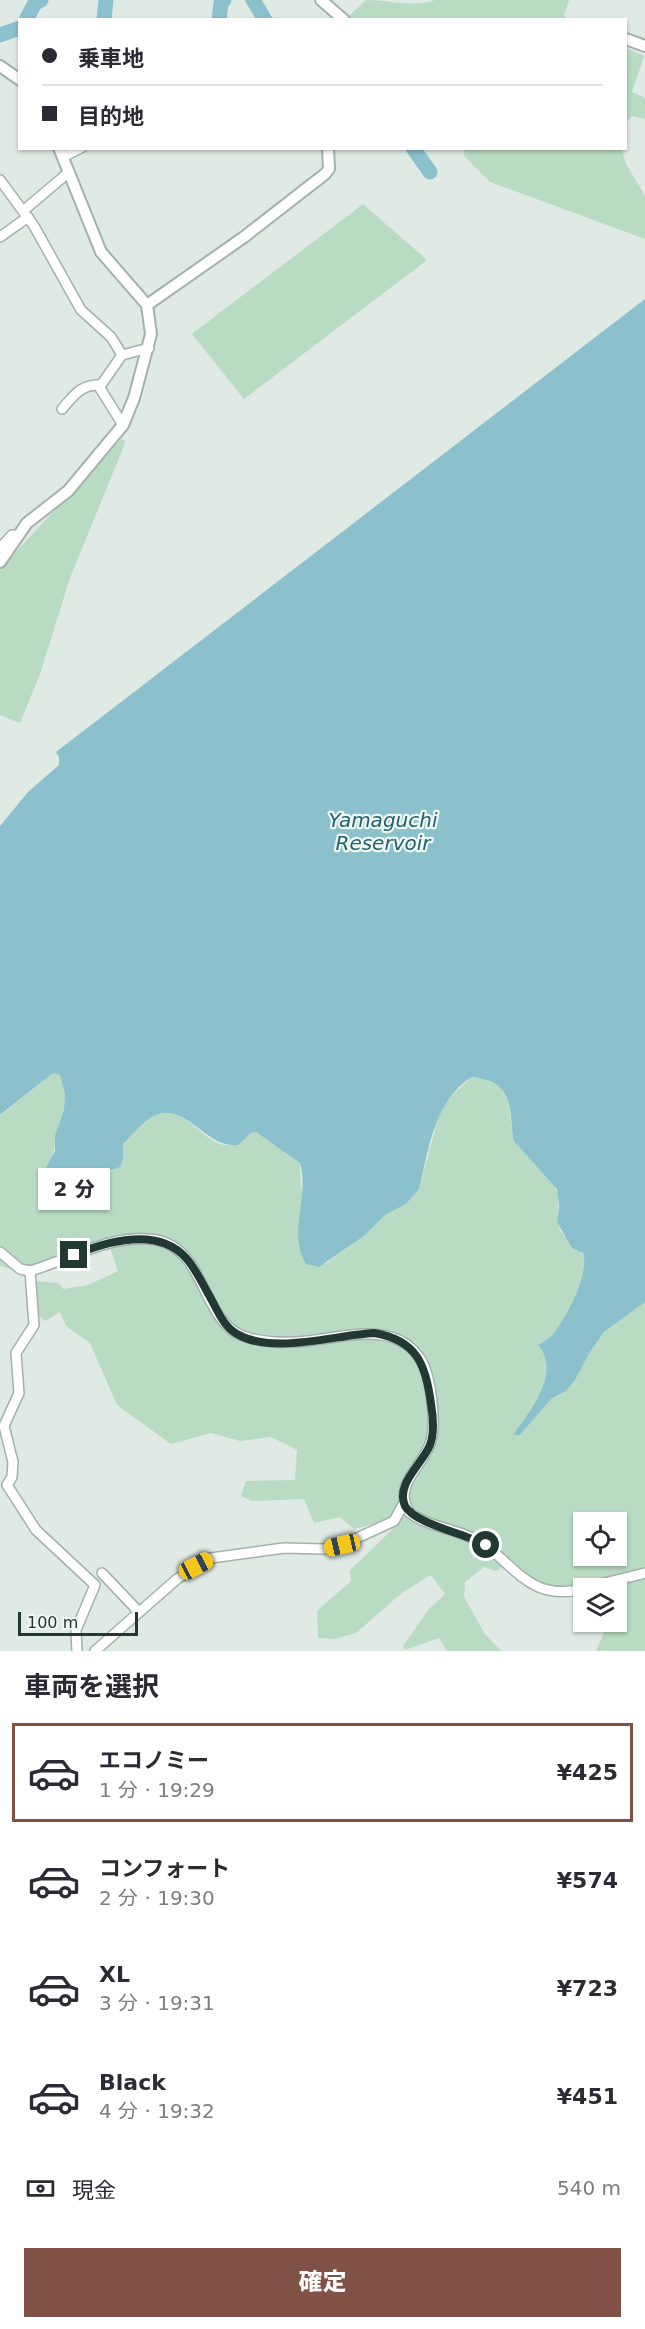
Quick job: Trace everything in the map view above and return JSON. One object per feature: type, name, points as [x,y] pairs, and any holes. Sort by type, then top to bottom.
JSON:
[{"type":"street","points":[[324,2],[330,18]]},
{"type":"street","points":[[324,2],[342,18]]},
{"type":"street","points":[[627,39],[645,46]]},
{"type":"street","points":[[0,66],[18,79]]},
{"type":"street","points":[[147,305],[244,237],[319,179],[328,170],[328,150]]},
{"type":"street","points":[[0,562],[37,514],[68,491],[123,425],[149,348],[152,326],[147,305],[101,252],[61,153]]},
{"type":"street","points":[[0,237],[69,172]]},
{"type":"street","points":[[0,180],[26,214],[81,310],[111,337],[122,355]]},
{"type":"street","points":[[98,385],[122,355],[149,348]]},
{"type":"street","points":[[62,409],[78,390],[90,385],[98,385]]},
{"type":"street","points":[[98,385],[123,425]]},
{"type":"street","points":[[0,548],[12,535],[19,535]]},
{"type":"street","points":[[0,1252],[20,1269],[30,1270],[99,1246],[153,1240],[166,1242],[187,1259],[219,1315],[238,1335],[287,1343],[374,1333],[398,1340],[414,1352],[426,1372],[433,1429],[430,1444],[403,1492],[404,1503],[415,1517],[469,1536],[486,1545],[516,1574],[531,1584],[554,1591],[573,1591]]},
{"type":"street","points":[[30,1270],[34,1324],[16,1353],[19,1393],[4,1426],[13,1462],[12,1477],[3,1489],[36,1530],[95,1585],[76,1630],[77,1651]]},
{"type":"street","points":[[94,1651],[138,1611],[196,1566],[211,1558],[284,1548],[324,1549],[342,1545],[394,1521],[404,1503]]},
{"type":"street","points":[[102,1573],[138,1611]]},
{"type":"street","points":[[625,1578],[645,1573]]},
{"type":"green space","points":[[366,0],[410,4],[435,0],[569,0],[564,16],[567,18],[351,18],[349,16]]},
{"type":"green space","points":[[627,48],[644,56],[632,92],[645,98],[645,119],[632,116],[627,121]]},
{"type":"green space","points":[[465,150],[622,150],[626,164],[645,196],[645,239],[490,182],[464,156]]},
{"type":"green space","points":[[363,204],[427,260],[244,399],[192,334]]},
{"type":"green space","points":[[121,439],[126,441],[70,578],[40,674],[20,723],[0,715],[0,569]]},
{"type":"green space","points":[[53,1073],[60,1075],[65,1094],[64,1110],[51,1161],[86,1189],[103,1173],[111,1172],[123,1153],[123,1144],[136,1131],[150,1118],[161,1114],[171,1113],[179,1116],[211,1140],[222,1145],[238,1145],[251,1133],[256,1132],[300,1163],[301,1188],[325,1264],[364,1236],[385,1215],[406,1204],[419,1189],[442,1104],[472,1077],[495,1084],[502,1090],[509,1107],[513,1140],[555,1186],[558,1195],[560,1228],[583,1255],[584,1262],[580,1283],[563,1319],[551,1336],[538,1345],[545,1356],[547,1368],[545,1380],[535,1403],[514,1435],[520,1435],[552,1398],[566,1391],[604,1332],[645,1302],[645,1651],[596,1651],[604,1632],[627,1632],[627,1578],[573,1578],[573,1592],[569,1587],[540,1591],[504,1566],[496,1571],[484,1567],[465,1582],[464,1597],[485,1634],[501,1651],[447,1651],[439,1638],[405,1650],[403,1646],[428,1610],[445,1594],[431,1575],[403,1592],[356,1633],[335,1639],[318,1638],[317,1611],[351,1581],[350,1570],[396,1526],[378,1523],[354,1529],[340,1517],[314,1523],[304,1499],[252,1501],[241,1496],[246,1481],[295,1480],[297,1450],[271,1437],[240,1441],[211,1433],[171,1444],[117,1405],[90,1343],[66,1326],[60,1312],[45,1321],[34,1311],[34,1281],[59,1283],[63,1289],[88,1285],[118,1271],[110,1247],[40,1266],[28,1265],[22,1272],[0,1266],[0,1116]]},
{"type":"water","name":"Yamaguchi Reservoir","points":[[645,299],[645,1302],[604,1332],[566,1391],[552,1398],[520,1435],[513,1435],[535,1403],[545,1379],[547,1367],[545,1356],[538,1345],[552,1335],[564,1317],[576,1295],[584,1262],[583,1253],[572,1248],[557,1222],[559,1206],[557,1189],[513,1140],[510,1107],[502,1090],[495,1084],[472,1077],[459,1087],[441,1112],[435,1127],[419,1189],[406,1204],[385,1215],[364,1236],[319,1267],[306,1264],[298,1240],[302,1188],[300,1163],[256,1132],[251,1133],[238,1145],[226,1144],[215,1140],[184,1118],[162,1113],[150,1118],[123,1144],[123,1159],[120,1167],[103,1173],[72,1202],[41,1177],[55,1151],[55,1136],[64,1110],[65,1094],[60,1075],[53,1073],[0,1115],[0,826],[28,792],[59,765],[56,752]]},
{"type":"waterway","points":[[27,18],[35,3],[41,0]]},
{"type":"waterway","points":[[104,18],[106,0]]},
{"type":"waterway","points":[[219,18],[221,3],[224,0]]},
{"type":"waterway","points":[[253,0],[264,18]]},
{"type":"waterway","points":[[0,35],[18,29]]},
{"type":"waterway","points":[[414,150],[430,172]]},
{"type":"route","points":[[74,1255],[92,1248],[124,1241],[166,1242],[187,1259],[219,1315],[238,1335],[287,1343],[374,1333],[398,1340],[421,1360],[426,1372],[433,1429],[430,1444],[403,1492],[404,1503],[415,1517],[469,1536],[486,1545]]}]
